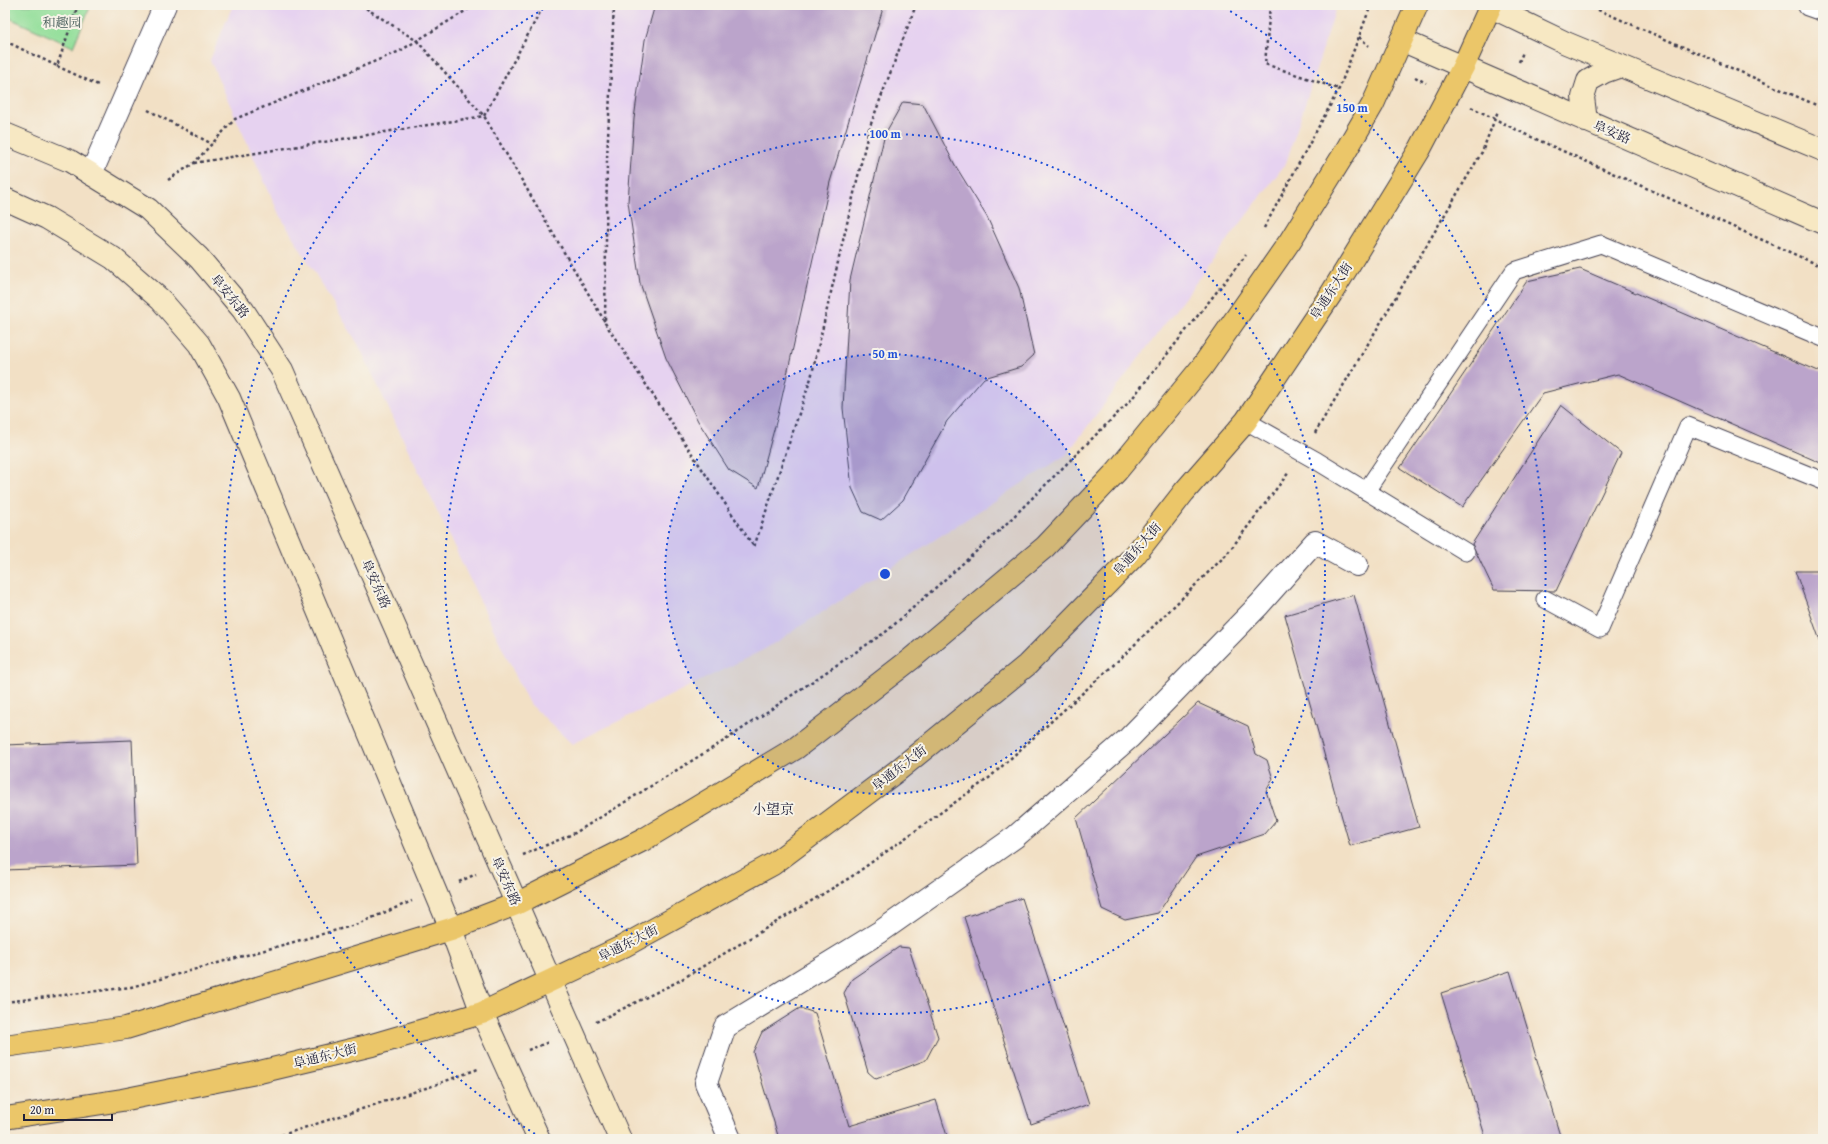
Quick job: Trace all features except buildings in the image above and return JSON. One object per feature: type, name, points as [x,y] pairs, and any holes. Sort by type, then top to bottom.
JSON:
[{"type":"main road","points":[[5,1046],[126,1028],[451,929],[516,904],[643,840],[796,748],[911,659],[1045,547],[1116,471],[1202,367],[1290,241],[1340,161],[1373,104],[1417,5]]},
{"type":"main road","name":"阜通东大街","points":[[5,1118],[122,1100],[251,1074],[372,1045],[482,1013],[624,946],[773,864],[897,771],[1027,665],[1135,555],[1184,492],[1246,421],[1330,294],[1431,131],[1447,96],[1463,67],[1490,6]]},
{"type":"street","points":[[91,174],[165,5]]},
{"type":"street","points":[[1809,5],[1823,10]]},
{"type":"street","points":[[1490,6],[1566,43],[1823,150]]},
{"type":"street","name":"阜安路","points":[[1401,40],[1823,223]]},
{"type":"street","points":[[1586,121],[1583,98],[1588,81],[1604,72],[1621,66]]},
{"type":"street","name":"阜安东路","points":[[5,134],[70,161],[148,209],[199,258],[242,310],[282,370],[620,1139]]},
{"type":"street","points":[[5,199],[47,218],[113,258],[161,300],[199,344],[230,398],[451,929],[482,1013],[539,1139]]},
{"type":"street","points":[[730,1139],[706,1083],[725,1027],[880,932],[1015,837],[1129,738],[1259,606],[1315,542],[1357,565]]},
{"type":"lane","points":[[1366,491],[1514,271],[1601,244],[1823,338]]},
{"type":"lane","points":[[1246,421],[1366,491],[1466,552]]},
{"type":"lane","points":[[1545,599],[1600,629],[1688,426],[1823,481]]},
{"type":"path","points":[[5,41],[57,66],[78,5]]},
{"type":"path","points":[[361,5],[417,40],[484,116],[605,323],[754,547],[811,378],[869,129],[916,5]]},
{"type":"path","points":[[168,180],[194,163],[235,119],[400,51],[475,5]]},
{"type":"path","points":[[484,116],[544,5]]},
{"type":"path","points":[[605,323],[607,159],[614,5]]},
{"type":"path","points":[[1270,5],[1265,64],[1339,89]]},
{"type":"path","points":[[1263,231],[1339,89],[1371,5]]},
{"type":"path","points":[[1587,5],[1823,108]]},
{"type":"path","points":[[1359,37],[1391,64],[1447,96],[1527,135],[1823,267]]},
{"type":"path","points":[[194,163],[484,116]]},
{"type":"path","points":[[5,1002],[131,987],[355,925],[575,833],[727,739],[888,631],[998,532],[1130,401],[1250,250]]},
{"type":"shaded area","points":[[233,5],[1337,5],[1286,163],[1066,455],[765,649],[572,744],[528,702],[358,344],[279,214],[210,60]]},
{"type":"green space","name":"和趣园","points":[[5,5],[91,5],[73,47],[5,16]]},
{"type":"district","name":"小望京","points":[[773,809]]}]
